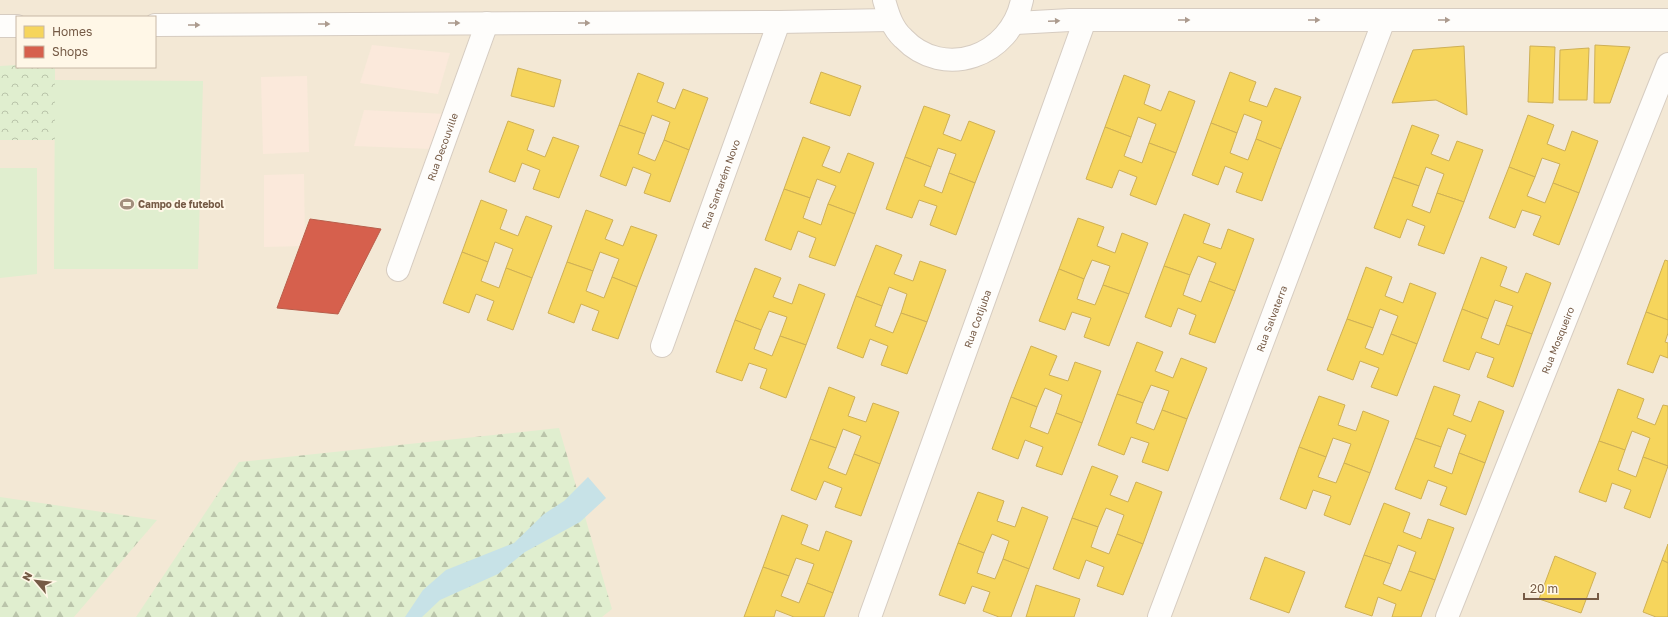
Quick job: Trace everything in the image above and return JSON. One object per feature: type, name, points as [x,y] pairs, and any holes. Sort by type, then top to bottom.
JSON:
[{"type":"street","points":[[156,25],[779,22],[887,10],[902,38],[920,51],[940,59],[962,59],[983,53],[1001,41],[1015,23],[1022,0]]},
{"type":"street","points":[[1015,23],[1085,20],[1668,20]]},
{"type":"street","name":"Rua Cotijuba","points":[[870,617],[1085,20]]},
{"type":"street","name":"Rua Salvaterra","points":[[1159,617],[1384,20]]},
{"type":"street","name":"Rua Santarém Novo","points":[[662,346],[779,22]]},
{"type":"street","name":"Rua Decouville","points":[[398,270],[487,23]]},
{"type":"street","points":[[0,26],[16,26]]},
{"type":"street","name":"Rua Mosqueiro","points":[[1447,617],[1668,64]]},
{"type":"shaded area","points":[[0,0],[1668,0],[1668,617],[0,617]]},
{"type":"shaded area","points":[[372,45],[450,53],[438,94],[360,83]]},
{"type":"shaded area","points":[[307,76],[309,152],[263,154],[261,77]]},
{"type":"shaded area","points":[[364,110],[446,114],[432,149],[354,146]]},
{"type":"shaded area","points":[[304,174],[305,246],[264,247],[264,175]]},
{"type":"green space","points":[[16,65],[16,68],[55,68],[55,140],[0,140],[0,66]]},
{"type":"green space","name":"Campo de futebol","points":[[55,80],[203,81],[198,269],[54,269]]},
{"type":"green space","points":[[0,168],[37,168],[37,274],[0,278]]},
{"type":"green space","points":[[559,428],[612,609],[602,617],[136,617],[239,462]]},
{"type":"green space","points":[[0,497],[157,520],[74,617],[0,617]]},
{"type":"water","points":[[588,477],[606,498],[580,522],[525,552],[498,574],[440,600],[422,617],[405,617],[423,590],[446,570],[514,543],[544,514],[564,501]]},
{"type":"building: Homes","points":[[1595,45],[1630,47],[1610,103],[1594,103]]},
{"type":"building: Homes","points":[[1464,46],[1467,115],[1436,100],[1392,103],[1413,50]]},
{"type":"building: Homes","points":[[1530,46],[1555,47],[1553,103],[1528,102]]},
{"type":"building: Homes","points":[[1589,48],[1587,100],[1559,100],[1560,50]]},
{"type":"building: Homes","points":[[518,68],[561,80],[554,107],[511,96]]},
{"type":"building: Homes","points":[[821,72],[861,86],[850,116],[810,103]]},
{"type":"building: Homes","points":[[1230,72],[1256,82],[1249,101],[1267,107],[1275,88],[1301,97],[1281,149],[1256,139],[1262,121],[1244,114],[1237,133],[1211,123]]},
{"type":"building: Homes","points":[[638,73],[664,83],[657,102],[675,109],[683,89],[708,98],[689,150],[664,140],[670,122],[652,115],[645,134],[619,125]]},
{"type":"building: Homes","points":[[1124,75],[1150,85],[1144,104],[1161,111],[1169,91],[1195,101],[1176,153],[1149,143],[1156,124],[1138,117],[1131,137],[1105,127]]},
{"type":"building: Homes","points":[[924,106],[950,115],[943,134],[961,141],[969,121],[995,131],[975,183],[949,173],[956,154],[938,148],[931,167],[905,157]]},
{"type":"building: Homes","points":[[1528,115],[1554,125],[1547,144],[1565,151],[1572,131],[1598,141],[1579,193],[1553,183],[1560,164],[1542,158],[1535,177],[1509,167]]},
{"type":"building: Homes","points":[[508,121],[534,130],[527,150],[545,157],[553,137],[579,146],[559,198],[533,189],[540,170],[522,163],[515,182],[489,172]]},
{"type":"building: Homes","points":[[1211,123],[1237,133],[1230,153],[1248,160],[1256,139],[1281,149],[1262,201],[1236,192],[1243,173],[1225,166],[1218,185],[1192,175]]},
{"type":"building: Homes","points":[[619,125],[645,134],[638,154],[655,161],[664,140],[689,150],[670,202],[644,193],[651,174],[633,167],[626,186],[600,176]]},
{"type":"building: Homes","points":[[1412,125],[1439,135],[1431,154],[1449,161],[1457,141],[1483,150],[1464,202],[1437,193],[1444,174],[1426,167],[1419,186],[1393,177]]},
{"type":"building: Homes","points":[[1105,127],[1131,137],[1124,156],[1142,163],[1149,143],[1176,153],[1156,205],[1130,195],[1137,177],[1119,170],[1112,188],[1086,179]]},
{"type":"building: Homes","points":[[803,137],[830,147],[822,166],[840,173],[848,153],[874,163],[855,214],[828,204],[836,186],[817,179],[810,198],[784,189]]},
{"type":"building: Homes","points":[[905,157],[931,167],[924,186],[942,193],[949,173],[975,183],[956,235],[930,225],[937,206],[919,200],[912,218],[886,209]]},
{"type":"building: Homes","points":[[1509,167],[1535,177],[1527,196],[1545,203],[1553,183],[1579,193],[1559,245],[1533,235],[1541,216],[1522,210],[1515,228],[1489,218]]},
{"type":"building: Homes","points":[[1393,177],[1419,186],[1412,206],[1430,213],[1437,193],[1464,202],[1444,254],[1418,245],[1425,226],[1407,219],[1400,238],[1374,228]]},
{"type":"building: Homes","points":[[784,189],[810,198],[803,218],[821,225],[828,204],[855,214],[835,266],[809,257],[816,238],[798,231],[791,250],[765,240]]},
{"type":"building: Homes","points":[[481,200],[507,210],[500,229],[518,236],[526,216],[552,226],[532,278],[506,268],[513,249],[495,242],[488,262],[462,252]]},
{"type":"building: Homes","points":[[586,210],[613,220],[605,239],[623,246],[631,226],[657,235],[637,287],[612,277],[619,259],[600,252],[593,271],[567,262]]},
{"type":"building: Homes","points":[[1184,214],[1210,224],[1203,243],[1221,249],[1228,229],[1254,239],[1235,291],[1209,281],[1216,263],[1198,256],[1190,275],[1164,266]]},
{"type":"building: Homes","points":[[1078,218],[1104,227],[1097,246],[1115,253],[1122,233],[1148,243],[1129,294],[1103,285],[1110,266],[1092,260],[1084,279],[1059,269]]},
{"type":"building: Homes","points":[[876,245],[902,255],[894,274],[913,281],[920,261],[946,270],[927,322],[901,313],[907,294],[889,287],[882,306],[856,296]]},
{"type":"building: Homes","points":[[462,252],[488,262],[481,281],[499,288],[506,268],[532,278],[513,330],[487,320],[494,301],[476,294],[469,313],[443,303]]},
{"type":"building: Homes","points":[[1481,257],[1507,267],[1500,286],[1518,293],[1526,273],[1551,283],[1532,334],[1506,325],[1513,306],[1495,300],[1488,319],[1462,309]]},
{"type":"building: Homes","points":[[1665,260],[1668,261],[1668,320],[1646,312]]},
{"type":"building: Homes","points":[[567,262],[593,271],[586,291],[604,298],[612,277],[637,287],[618,339],[592,330],[599,311],[581,304],[574,323],[548,313]]},
{"type":"building: Homes","points":[[1164,266],[1190,275],[1183,295],[1201,302],[1209,281],[1235,291],[1215,343],[1189,334],[1196,315],[1178,308],[1171,327],[1145,317]]},
{"type":"building: Homes","points":[[1366,267],[1392,277],[1385,296],[1403,303],[1410,283],[1436,293],[1417,344],[1391,334],[1398,316],[1380,309],[1373,328],[1347,319]]},
{"type":"building: Homes","points":[[755,268],[781,278],[773,297],[792,304],[799,284],[825,294],[806,345],[780,336],[787,317],[769,311],[761,330],[735,320]]},
{"type":"building: Homes","points":[[1059,269],[1084,279],[1077,299],[1095,305],[1103,285],[1129,294],[1109,346],[1084,337],[1091,318],[1072,312],[1065,330],[1039,321]]},
{"type":"building: Homes","points":[[856,296],[882,306],[875,326],[893,333],[901,313],[927,322],[907,374],[881,365],[888,346],[870,339],[863,358],[837,348]]},
{"type":"building: Homes","points":[[1462,309],[1488,319],[1481,338],[1499,345],[1506,325],[1532,334],[1513,387],[1487,377],[1494,358],[1476,352],[1469,370],[1443,361]]},
{"type":"building: Homes","points":[[1646,312],[1668,320],[1668,333],[1665,342],[1668,343],[1668,358],[1660,355],[1653,373],[1627,364]]},
{"type":"building: Homes","points":[[1347,319],[1373,328],[1365,348],[1383,355],[1391,334],[1417,344],[1397,396],[1371,387],[1379,368],[1360,361],[1353,380],[1327,370]]},
{"type":"building: Homes","points":[[735,320],[761,330],[754,349],[772,356],[780,336],[806,345],[786,398],[760,388],[767,369],[749,363],[742,381],[716,372]]},
{"type":"building: Homes","points":[[1137,342],[1163,352],[1155,371],[1173,378],[1181,358],[1207,368],[1187,419],[1162,410],[1169,391],[1151,385],[1143,403],[1117,394]]},
{"type":"building: Homes","points":[[1031,346],[1057,356],[1049,375],[1068,381],[1075,362],[1101,371],[1082,423],[1056,413],[1062,395],[1045,388],[1037,407],[1011,397]]},
{"type":"building: Homes","points":[[1434,386],[1460,395],[1453,415],[1471,422],[1479,401],[1504,411],[1485,463],[1459,453],[1466,435],[1448,428],[1441,447],[1415,438]]},
{"type":"building: Homes","points":[[829,387],[855,397],[848,416],[866,422],[873,403],[899,412],[880,464],[854,454],[861,436],[843,429],[836,448],[810,439]]},
{"type":"building: Homes","points":[[1618,389],[1644,399],[1637,418],[1655,425],[1663,405],[1668,406],[1668,466],[1643,457],[1650,438],[1632,431],[1625,450],[1599,441]]},
{"type":"building: Homes","points":[[1117,394],[1143,403],[1136,423],[1154,430],[1162,410],[1187,419],[1168,471],[1142,462],[1149,443],[1131,437],[1124,455],[1098,445]]},
{"type":"building: Homes","points":[[1319,396],[1345,405],[1338,425],[1356,431],[1363,411],[1389,421],[1370,473],[1344,463],[1351,444],[1333,438],[1326,457],[1299,447]]},
{"type":"building: Homes","points":[[1011,397],[1037,407],[1030,427],[1048,434],[1056,413],[1082,423],[1062,475],[1036,466],[1043,447],[1025,440],[1018,459],[992,449]]},
{"type":"building: Homes","points":[[1415,438],[1441,447],[1434,467],[1452,474],[1459,453],[1485,463],[1466,515],[1440,505],[1447,487],[1428,480],[1421,499],[1395,489]]},
{"type":"building: Homes","points":[[810,439],[836,448],[828,468],[846,475],[854,454],[880,464],[861,516],[835,507],[842,488],[824,481],[816,500],[791,490]]},
{"type":"building: Homes","points":[[1599,441],[1625,450],[1618,470],[1636,477],[1643,457],[1668,466],[1650,518],[1624,508],[1631,490],[1612,483],[1606,502],[1579,492]]},
{"type":"building: Homes","points":[[1299,447],[1326,457],[1318,477],[1336,483],[1344,463],[1370,473],[1350,525],[1324,515],[1331,496],[1313,490],[1306,509],[1280,499]]},
{"type":"building: Homes","points":[[1092,466],[1118,476],[1110,495],[1128,502],[1136,482],[1162,492],[1143,544],[1117,534],[1124,515],[1106,508],[1098,527],[1072,518]]},
{"type":"building: Homes","points":[[978,492],[1004,501],[997,521],[1015,527],[1022,507],[1048,517],[1029,569],[1003,559],[1009,541],[992,534],[984,553],[958,543]]},
{"type":"building: Homes","points":[[1384,503],[1410,513],[1403,532],[1421,539],[1428,519],[1454,528],[1435,580],[1409,571],[1416,552],[1398,545],[1391,564],[1364,555]]},
{"type":"building: Homes","points":[[782,515],[808,525],[801,544],[819,551],[826,531],[852,541],[833,593],[807,583],[814,564],[796,558],[789,576],[763,567]]},
{"type":"building: Homes","points":[[1072,518],[1098,527],[1091,547],[1109,554],[1117,534],[1143,544],[1123,595],[1097,586],[1104,567],[1086,560],[1079,579],[1053,569]]},
{"type":"building: Homes","points":[[958,543],[984,553],[977,573],[995,579],[1003,559],[1029,569],[1011,617],[999,617],[983,611],[990,592],[972,586],[965,604],[939,595]]},
{"type":"building: Homes","points":[[1668,544],[1668,563],[1662,560]]},
{"type":"building: Homes","points":[[1364,555],[1391,564],[1383,584],[1401,591],[1409,571],[1435,580],[1421,617],[1392,617],[1396,604],[1378,597],[1372,616],[1345,607]]},
{"type":"building: Homes","points":[[1555,556],[1596,573],[1581,613],[1539,599]]},
{"type":"building: Homes","points":[[1265,557],[1305,572],[1289,613],[1250,599]]},
{"type":"building: Homes","points":[[1662,560],[1668,563],[1668,617],[1656,617],[1643,612]]},
{"type":"building: Homes","points":[[763,567],[789,576],[781,596],[799,603],[807,583],[833,593],[824,617],[794,617],[776,610],[774,617],[744,617]]},
{"type":"building: Homes","points":[[1036,585],[1080,599],[1074,617],[1026,617]]},
{"type":"building: Shops","points":[[310,219],[381,229],[338,314],[277,308]]},
{"type":"place","name":"Campo de futebol","points":[[127,204]]}]
